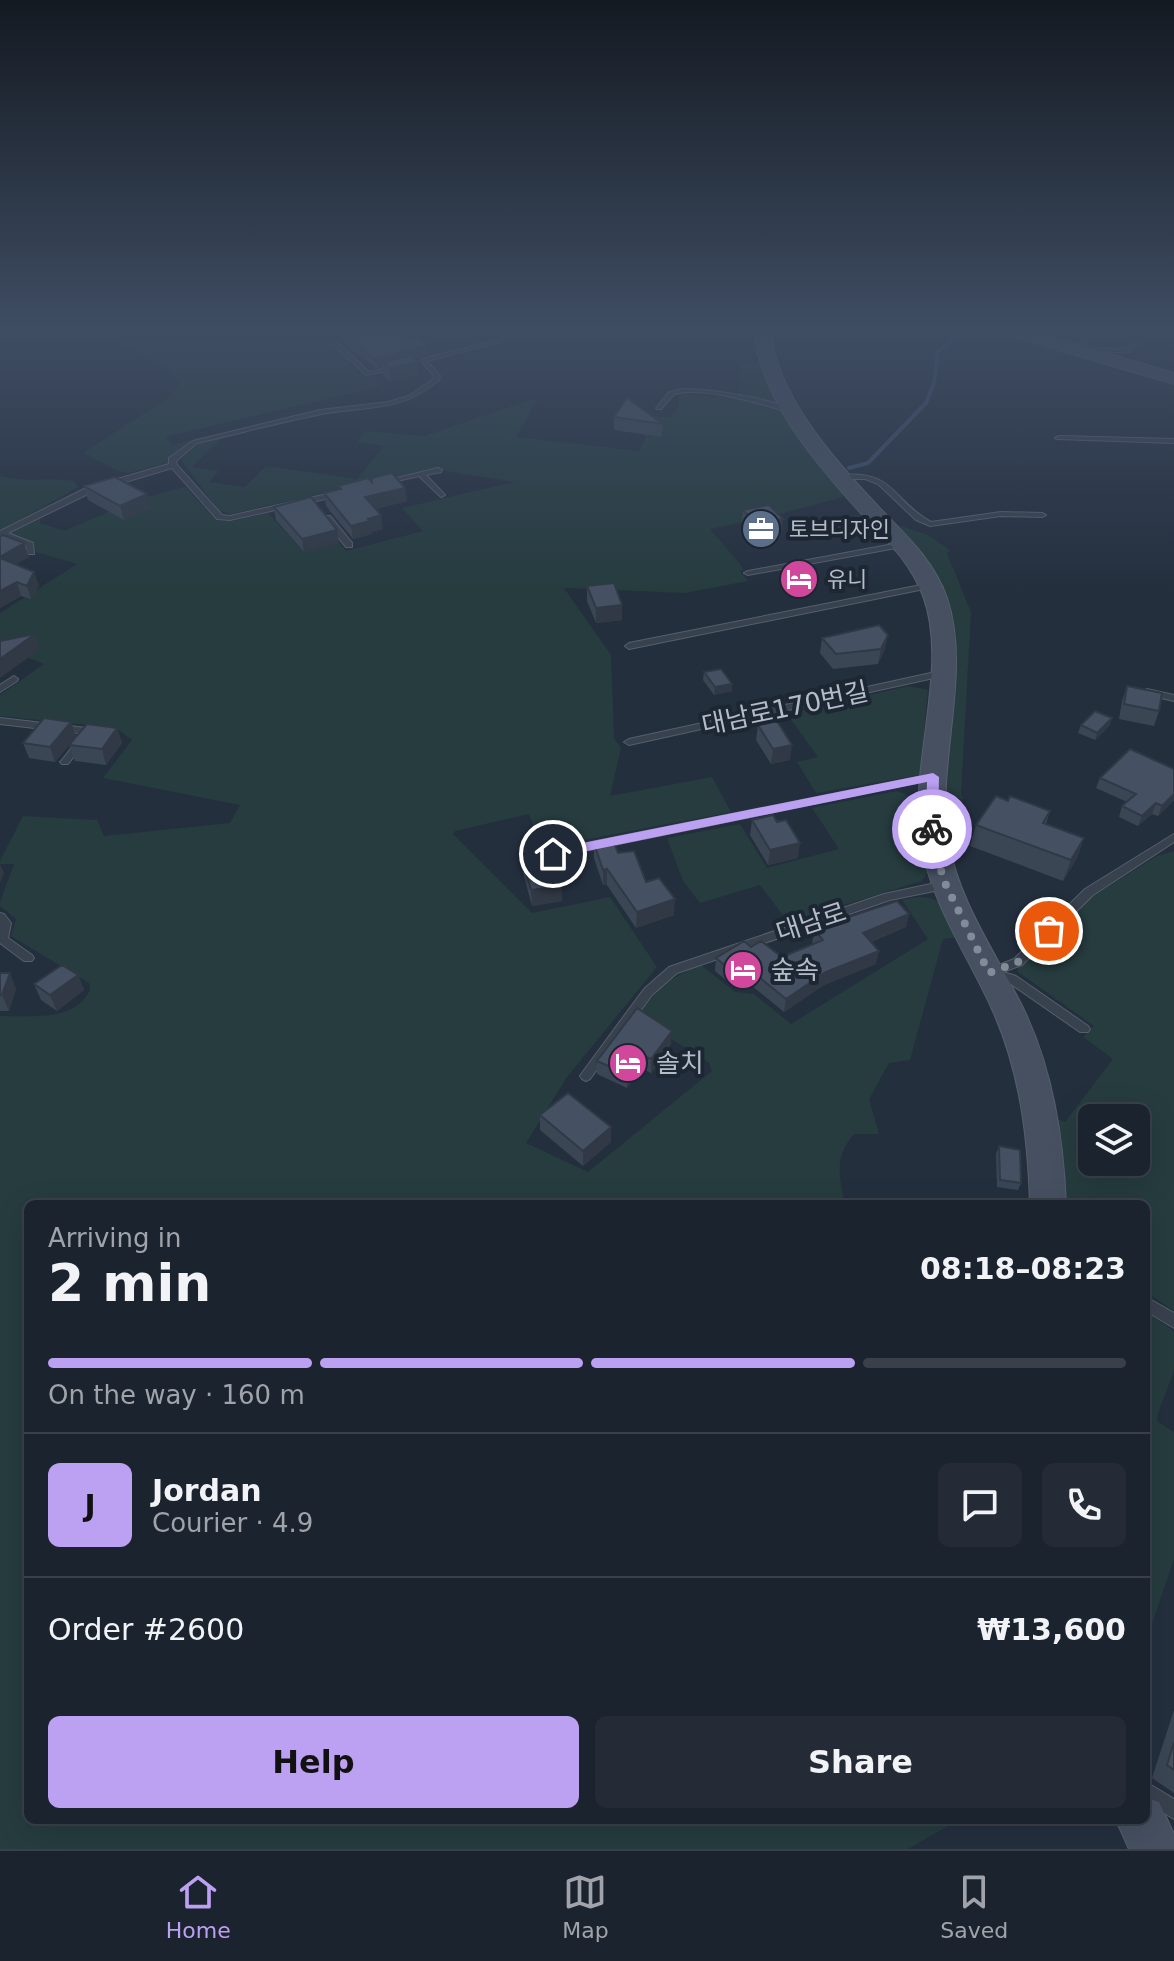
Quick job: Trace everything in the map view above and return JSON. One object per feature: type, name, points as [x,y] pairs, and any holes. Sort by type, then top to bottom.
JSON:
[{"type":"street","points":[[796,415],[866,506],[904,544],[932,585],[943,631],[932,825],[945,884],[1009,1011],[1029,1065],[1048,1164],[1048,1200]]},
{"type":"street","points":[[1143,1824],[1155,1849]]},
{"type":"lane","points":[[306,415],[202,439],[178,454],[172,460],[173,465],[220,517],[230,518],[339,493]]},
{"type":"lane","points":[[1059,438],[1174,441]]},
{"type":"lane","points":[[0,534],[89,490],[173,465]]},
{"type":"lane","points":[[380,483],[438,470]]},
{"type":"lane","points":[[421,474],[441,495]]},
{"type":"lane","points":[[843,477],[866,477],[881,482],[923,522],[930,524],[1001,514],[1042,515]]},
{"type":"lane","points":[[312,499],[349,545]]},
{"type":"lane","points":[[0,534],[30,545],[31,552]]},
{"type":"lane","points":[[748,573],[904,544]]},
{"type":"lane","points":[[629,646],[932,585]]},
{"type":"lane","name":"대남로170번길","points":[[629,742],[940,674]]},
{"type":"lane","points":[[0,689],[14,679]]},
{"type":"lane","points":[[1129,687],[1174,698]]},
{"type":"lane","points":[[0,721],[108,733]]},
{"type":"lane","points":[[65,762],[89,731]]},
{"type":"lane","points":[[524,859],[933,777]]},
{"type":"lane","points":[[989,973],[1018,962],[1089,892],[1173,840]]},
{"type":"lane","name":"대남로","points":[[586,1076],[648,992],[673,970],[888,897],[945,884]]},
{"type":"lane","points":[[0,917],[6,923],[2,939],[28,958]]},
{"type":"lane","points":[[989,973],[1012,979],[1084,1029]]},
{"type":"lane","points":[[1150,1306],[1174,1321]]},
{"type":"lane","points":[[1150,1794],[1174,1810]]},
{"type":"green space","points":[[141,415],[257,415],[165,437],[173,445],[202,437],[167,463],[128,473],[83,453]]},
{"type":"green space","points":[[485,415],[528,415],[516,437],[639,451],[646,437],[642,434],[655,416],[670,418],[672,415],[789,415],[850,495],[710,529],[744,569],[740,571],[748,581],[685,593],[564,588],[611,655],[614,738],[621,748],[610,796],[712,777],[731,812],[542,848],[529,814],[453,834],[532,913],[610,897],[657,967],[567,1077],[526,1143],[588,1172],[712,1071],[709,1063],[637,1017],[650,999],[672,979],[701,965],[735,992],[754,994],[791,1024],[928,939],[902,900],[925,897],[939,903],[959,937],[943,939],[910,1060],[889,1063],[869,1099],[879,1134],[854,1134],[843,1150],[840,1176],[844,1200],[24,1200],[24,1824],[949,1824],[908,1849],[0,1849],[0,1016],[38,1016],[63,1012],[83,1001],[90,990],[89,983],[11,936],[16,919],[0,906],[0,902],[14,864],[0,864],[0,861],[23,816],[97,820],[104,836],[230,823],[240,805],[103,778],[132,740],[116,728],[0,716],[0,695],[44,664],[0,647],[0,613],[77,564],[36,552],[34,544],[9,534],[40,519],[40,523],[64,531],[136,500],[185,487],[216,520],[233,521],[268,513],[304,552],[339,543],[346,551],[423,531],[402,508],[514,482],[445,471],[440,467],[230,514],[219,511],[182,461],[183,457],[200,443],[224,436],[192,467],[219,471],[209,482],[245,487],[266,466],[357,479],[384,446],[357,442],[364,431],[425,436]]},
{"type":"green space","points":[[0,476],[74,481],[78,487],[0,531]]},
{"type":"green space","points":[[902,526],[928,535],[950,550],[947,553],[971,612],[961,794],[964,799],[953,800],[943,795],[951,631],[898,530]]},
{"type":"green space","points":[[908,686],[928,690],[920,775],[816,793],[797,762],[818,757],[787,714]]},
{"type":"green space","points":[[897,791],[919,800],[927,873],[922,881],[788,922],[760,885],[700,903],[683,881],[667,838],[740,824],[767,868],[839,849],[812,808]]},
{"type":"green space","points":[[1174,851],[1174,1311],[1150,1295],[1150,1200],[1060,1200],[1053,1117],[1065,1122],[1078,1105],[1078,1176],[1150,1176],[1150,1104],[1079,1104],[1113,1059],[1083,1037],[1094,1026],[1018,972],[1018,968],[1093,896],[1157,856]]},
{"type":"green space","points":[[1150,1315],[1174,1331],[1174,1371],[1157,1416],[1158,1422],[1174,1432],[1174,1559],[1150,1630]]},
{"type":"building","points":[[651,415],[663,424],[614,417]]},
{"type":"building","points":[[392,473],[405,488],[365,497],[381,515],[368,519],[370,521],[351,526],[324,493],[368,478],[372,482],[372,478]]},
{"type":"building","points":[[115,477],[147,494],[120,506],[84,486]]},
{"type":"building","points":[[311,497],[337,530],[302,539],[274,507]]},
{"type":"building","points":[[769,505],[783,519],[756,524],[743,510]]},
{"type":"building","points":[[3,535],[24,543],[0,557],[0,537]]},
{"type":"building","points":[[0,558],[34,572],[27,586],[17,582],[0,591]]},
{"type":"building","points":[[614,583],[622,605],[596,608],[587,586]]},
{"type":"building","points":[[879,625],[888,635],[881,649],[836,654],[822,638]]},
{"type":"building","points":[[35,634],[0,659],[0,641]]},
{"type":"building","points":[[721,669],[732,684],[715,687],[704,672]]},
{"type":"building","points":[[1127,686],[1162,693],[1159,711],[1124,704]]},
{"type":"building","points":[[1095,711],[1112,718],[1097,733],[1081,725]]},
{"type":"building","points":[[44,718],[71,722],[50,747],[23,743]]},
{"type":"building","points":[[777,721],[792,745],[773,749],[758,725]]},
{"type":"building","points":[[87,724],[117,728],[102,749],[69,745]]},
{"type":"building","points":[[1130,749],[1174,769],[1174,794],[1162,806],[1156,803],[1142,816],[1122,806],[1136,794],[1100,778]]},
{"type":"building","points":[[996,796],[1008,801],[1010,796],[1050,811],[1043,823],[1084,838],[1071,860],[976,825]]},
{"type":"building","points":[[773,815],[777,822],[786,820],[800,843],[770,850],[752,820]]},
{"type":"building","points":[[613,840],[618,853],[634,851],[646,882],[659,878],[675,899],[637,912],[607,869],[603,870],[594,843]]},
{"type":"building","points":[[552,850],[562,886],[531,890],[521,854]]},
{"type":"building","points":[[897,901],[909,914],[863,933],[879,951],[826,972],[786,999],[748,968],[736,975],[716,958],[744,941],[751,947],[761,941],[782,957],[823,940],[815,930],[827,924]]},
{"type":"building","points":[[62,965],[78,975],[50,995],[34,984]]},
{"type":"building","points":[[0,973],[10,973],[2,995],[0,995]]},
{"type":"building","points":[[637,1008],[672,1031],[651,1059],[641,1055],[627,1074],[597,1061]]},
{"type":"building","points":[[568,1093],[611,1127],[583,1151],[540,1115]]},
{"type":"building","points":[[999,1146],[1020,1150],[1021,1183],[1000,1180]]},
{"type":"building","points":[[1174,1742],[1174,1770],[1167,1765]]},
{"type":"waterway","points":[[849,468],[868,463],[914,415]]},
{"type":"way so far","points":[[932,829],[943,879],[989,973],[1018,962],[1049,931]]},
{"type":"place","name":"토브디자인","points":[[761,529]]},
{"type":"place","name":"유니","points":[[799,579]]},
{"type":"place","name":"숲속","points":[[743,970]]},
{"type":"place","name":"솔치","points":[[628,1063]]},
{"type":"route","points":[[553,854],[933,777],[932,829]]}]
